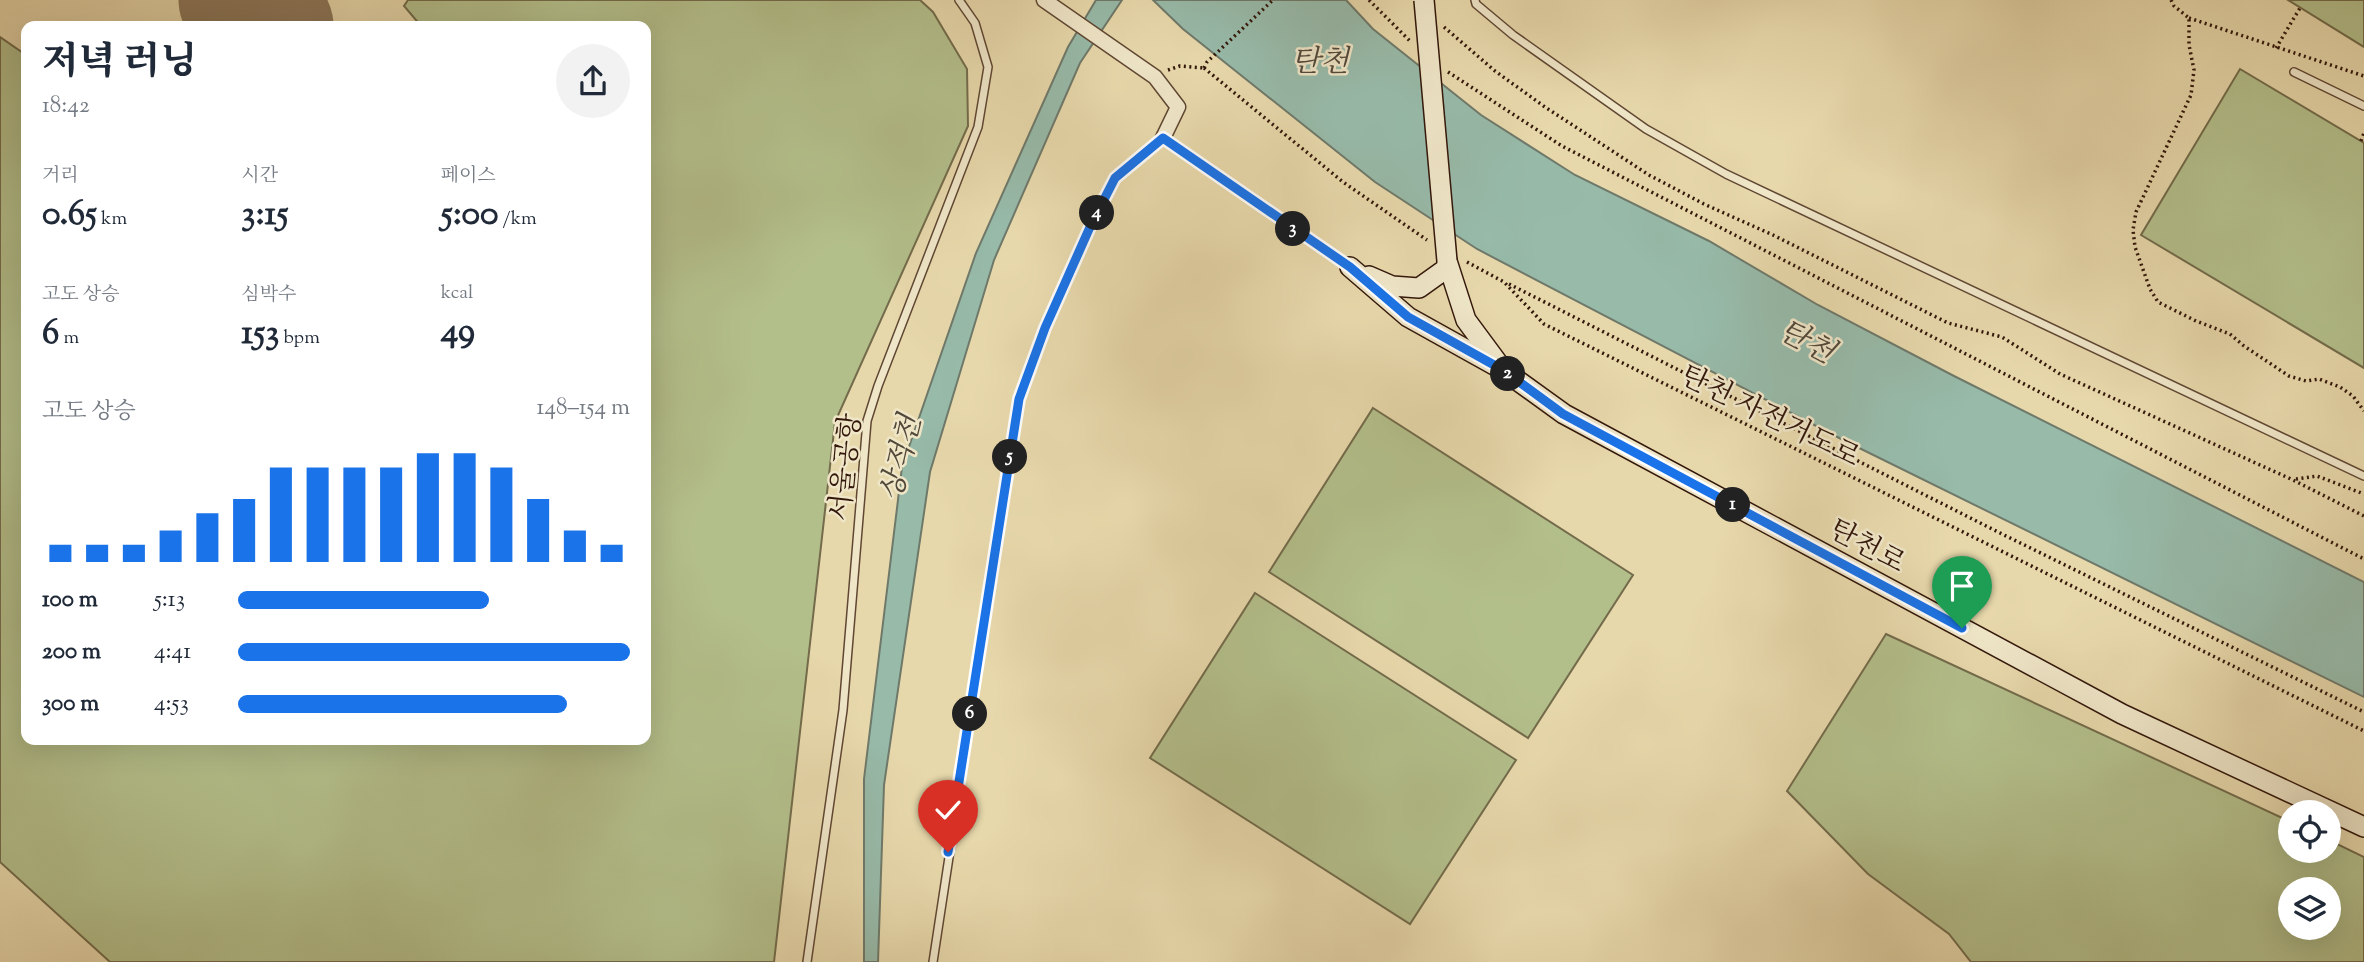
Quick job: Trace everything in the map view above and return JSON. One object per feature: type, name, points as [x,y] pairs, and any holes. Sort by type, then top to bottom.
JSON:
[{"type":"main road","name":"탄천로","points":[[1424,0],[1450,262],[1466,320],[1503,370],[1563,414],[2122,714],[2364,827]]},
{"type":"main road","points":[[1350,267],[1392,286],[1419,288],[1450,262]]},
{"type":"main road","points":[[1350,267],[1408,317],[1503,370]]},
{"type":"street","points":[[1044,0],[1155,77],[1178,107],[1163,138]]},
{"type":"lane","name":"서울공항","points":[[807,962],[844,710],[867,421],[978,127],[988,68],[975,23],[959,0]]},
{"type":"lane","points":[[1475,0],[1476,4],[1513,35],[1646,130],[1726,174],[2364,476]]},
{"type":"lane","points":[[2294,72],[2364,106]]},
{"type":"lane","points":[[933,962],[1019,399],[1045,328],[1115,178],[1163,138],[1350,267]]},
{"type":"path","points":[[1204,68],[1207,62],[1273,0]]},
{"type":"path","points":[[1369,0],[1415,47]]},
{"type":"path","points":[[2171,0],[2174,6],[2189,18],[2364,76]]},
{"type":"path","points":[[2276,48],[2301,8]]},
{"type":"path","points":[[2189,18],[2189,45],[2194,70],[2191,95],[2136,212],[2133,230],[2135,247],[2150,289],[2158,302],[2230,334],[2289,376],[2306,381],[2319,379],[2340,387],[2353,396],[2364,411]]},
{"type":"path","points":[[1437,22],[1495,71],[1649,175],[1704,204],[1773,234],[1948,323],[2002,337],[2060,374],[2293,480],[2364,516]]},
{"type":"path","points":[[1155,77],[1181,66],[1204,68],[1343,182],[1432,243]]},
{"type":"path","points":[[1447,71],[1562,145],[2364,559]]},
{"type":"path","points":[[2361,141],[2364,133]]},
{"type":"path","name":"탄천 자전거도로","points":[[1450,262],[1504,282],[1544,324],[2364,731]]},
{"type":"path","points":[[1504,282],[2002,534],[2364,712]]},
{"type":"path","points":[[2293,480],[2317,476],[2364,494]]},
{"type":"green space","points":[[408,0],[920,0],[933,12],[967,69],[968,126],[835,422],[774,962],[110,962],[0,862],[0,37],[21,52],[21,745],[651,745],[651,21],[417,21],[404,6]]},
{"type":"green space","points":[[2288,0],[2364,0],[2364,47]]},
{"type":"green space","points":[[2240,69],[2364,143],[2364,368],[2141,235]]},
{"type":"green space","points":[[1373,408],[1633,575],[1528,738],[1269,572]]},
{"type":"green space","points":[[1255,593],[1516,760],[1410,924],[1150,758]]},
{"type":"green space","points":[[1886,634],[2278,816],[2278,863],[2341,863],[2341,846],[2364,857],[2364,962],[1971,962],[1949,934],[1868,874],[1787,791]]},
{"type":"water","points":[[1096,0],[1122,0],[1080,63],[994,260],[930,472],[884,785],[878,962],[864,962],[864,779],[902,467],[976,253],[1068,47]]},
{"type":"water","name":"탄천","points":[[1153,0],[1346,0],[1373,29],[1481,115],[1575,175],[1709,241],[1818,305],[1954,376],[2364,582],[2364,697],[1845,441],[1477,249],[1375,182],[1183,29]]},
{"type":"runway","points":[[237,0],[268,21]]},
{"type":"route","points":[[948,852],[1019,399],[1045,328],[1115,178],[1163,138],[1350,267],[1408,317],[1503,370],[1563,414],[1962,628]]},
{"type":"water label","name":"상적천","points":[[900,458]]}]
